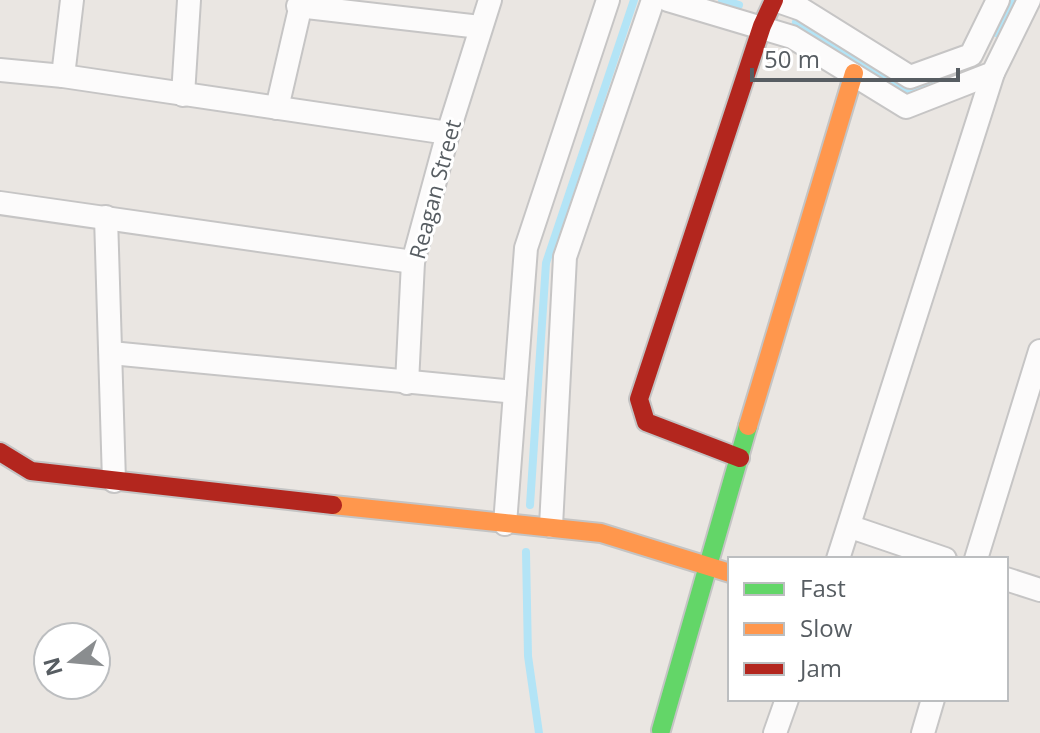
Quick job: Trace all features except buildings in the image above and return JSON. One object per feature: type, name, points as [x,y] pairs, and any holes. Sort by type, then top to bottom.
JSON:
[{"type":"street","points":[[63,76],[72,0]]},
{"type":"street","points":[[183,95],[189,0]]},
{"type":"street","name":"Reagan Street","points":[[407,383],[413,262],[448,133],[490,0]]},
{"type":"street","points":[[505,524],[526,248],[608,0]]},
{"type":"street","points":[[551,526],[565,257],[653,0]]},
{"type":"street","points":[[668,0],[792,37],[906,107],[993,73]]},
{"type":"street","points":[[740,458],[646,422],[639,399],[762,26],[775,0],[801,9],[910,77],[971,55],[998,0]]},
{"type":"street","points":[[839,557],[851,527],[993,73],[1029,0]]},
{"type":"street","points":[[277,108],[300,3],[480,27]]},
{"type":"street","points":[[0,70],[63,76],[448,133]]},
{"type":"street","points":[[661,730],[705,568],[854,73]]},
{"type":"street","points":[[0,203],[413,262]]},
{"type":"street","points":[[106,217],[114,481]]},
{"type":"street","points":[[977,557],[1040,351]]},
{"type":"street","points":[[111,353],[515,392]]},
{"type":"street","points":[[0,452],[31,471],[601,533],[705,568],[728,573]]},
{"type":"street","points":[[851,527],[939,557]]},
{"type":"street","points":[[1008,580],[1040,590]]},
{"type":"street","points":[[775,733],[786,701]]},
{"type":"street","points":[[923,733],[932,701]]},
{"type":"waterway","points":[[530,505],[546,263],[634,0]]},
{"type":"waterway","points":[[722,0],[739,5]]},
{"type":"waterway","points":[[996,33],[1013,0]]},
{"type":"waterway","points":[[796,22],[909,91],[954,74]]},
{"type":"waterway","points":[[526,552],[528,656],[539,733]]},
{"type":"traffic: fast","points":[[661,730],[748,426]]},
{"type":"traffic: slow","points":[[748,426],[854,73]]},
{"type":"traffic: slow","points":[[333,505],[601,533],[728,572]]},
{"type":"traffic: jam","points":[[740,458],[646,422],[639,399],[762,26],[774,0]]},
{"type":"traffic: jam","points":[[0,452],[31,471],[333,505]]}]
